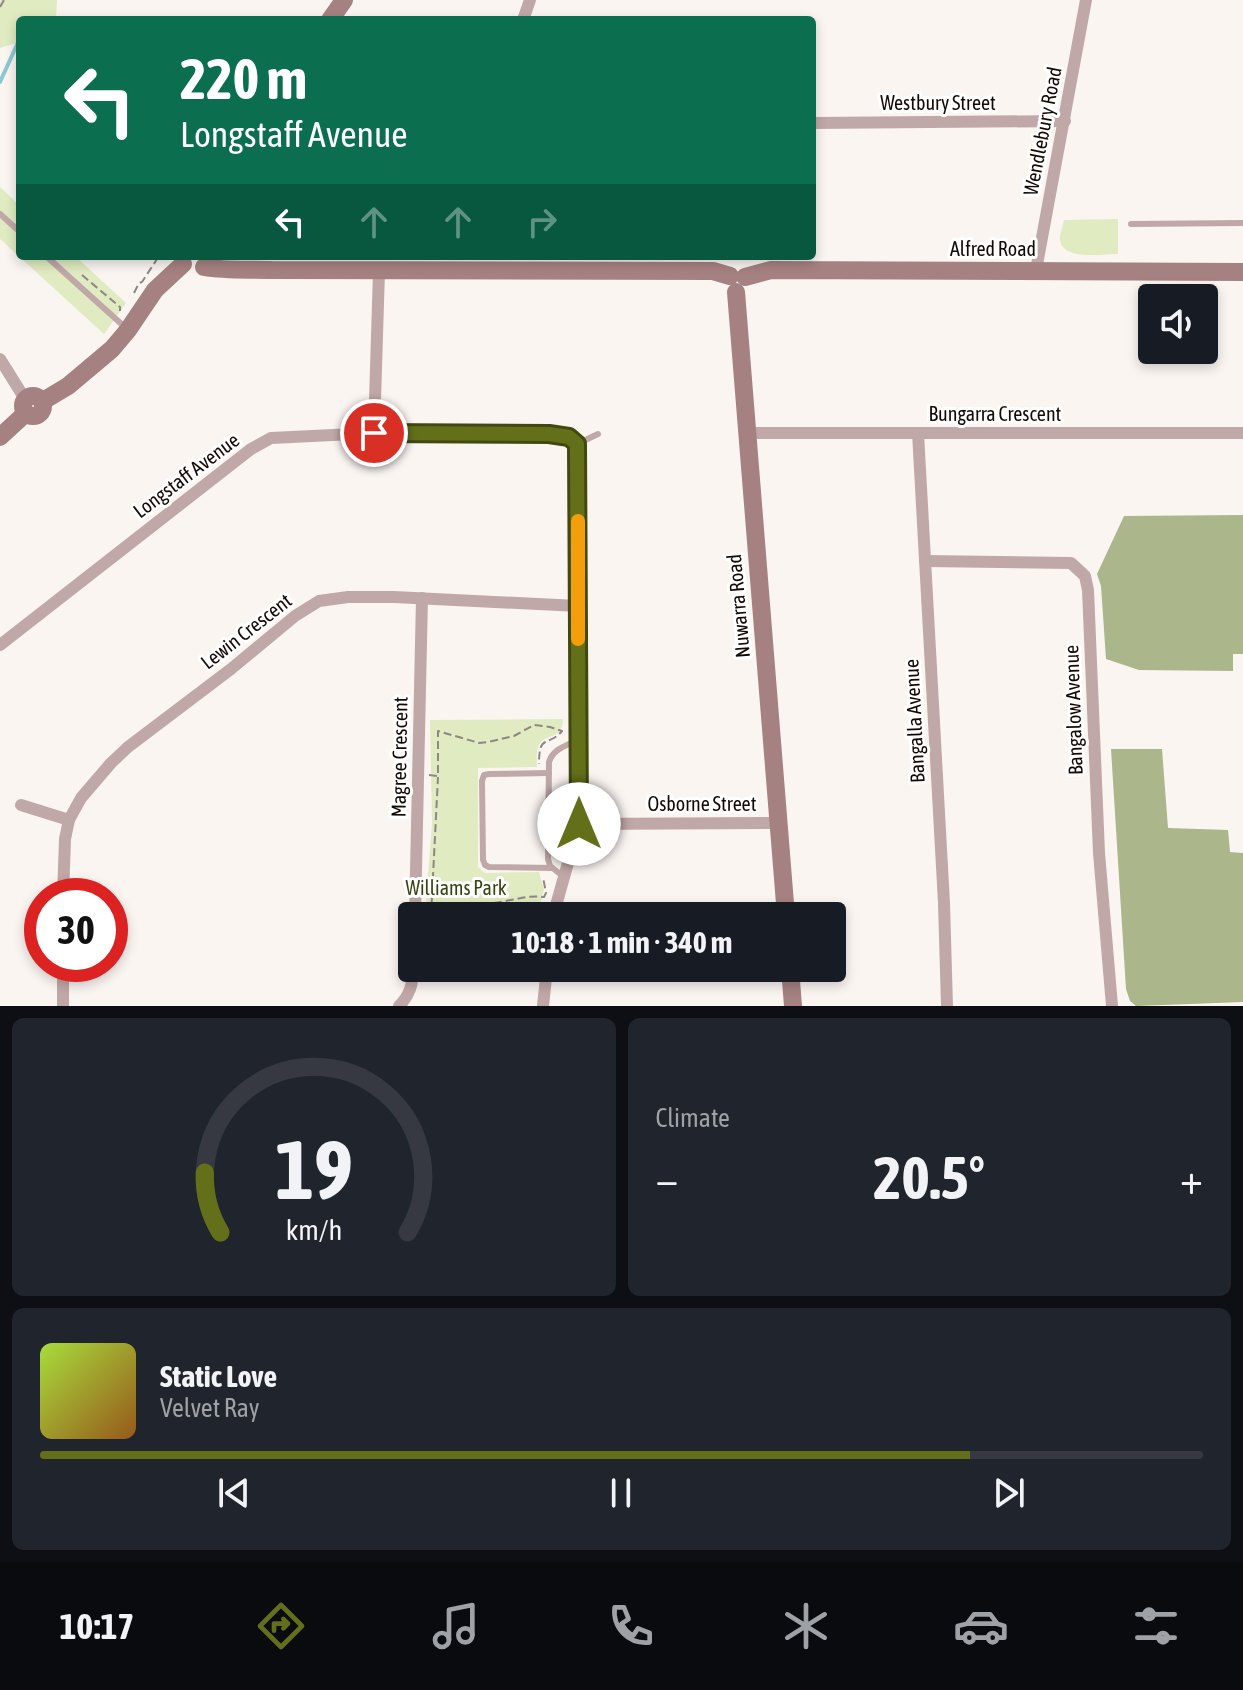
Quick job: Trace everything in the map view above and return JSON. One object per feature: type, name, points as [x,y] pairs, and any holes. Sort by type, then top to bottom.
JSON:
[{"type":"street","name":"Wendlebury Road","points":[[1036,270],[1086,0]]},
{"type":"street","name":"Westbury Street","points":[[816,123],[1065,121]]},
{"type":"street","name":"Alfred Road","points":[[181,260],[193,268],[209,261],[232,271],[713,271],[737,282],[771,270],[1243,272]]},
{"type":"street","points":[[0,437],[31,404],[68,386],[112,349],[181,260]]},
{"type":"street","points":[[234,260],[246,269]]},
{"type":"street","points":[[374,433],[379,271]]},
{"type":"street","name":"Nuwarra Road","points":[[737,282],[746,433],[785,902]]},
{"type":"street","points":[[0,359],[31,404]]},
{"type":"street","name":"Longstaff Avenue","points":[[0,645],[251,449],[271,438],[374,433],[549,434],[569,437],[577,444]]},
{"type":"street","name":"Bungarra Crescent","points":[[746,433],[1243,433]]},
{"type":"street","name":"Bangalla Avenue","points":[[918,433],[947,1006]]},
{"type":"street","points":[[557,902],[579,824],[577,444]]},
{"type":"street","name":"Bangalow Avenue","points":[[925,561],[1071,563],[1085,576],[1099,853],[1112,1006]]},
{"type":"street","name":"Lewin Crescent","points":[[63,878],[69,820],[81,798],[111,763],[319,601],[348,597],[422,598],[578,606]]},
{"type":"street","name":"Magree Crescent","points":[[415,902],[422,598]]},
{"type":"street","points":[[21,805],[69,820]]},
{"type":"street","name":"Osborne Street","points":[[579,824],[778,823]]},
{"type":"street","points":[[63,982],[63,1006]]},
{"type":"street","points":[[399,1006],[410,992],[413,982]]},
{"type":"street","points":[[543,1006],[546,982]]},
{"type":"street","points":[[791,982],[793,1006]]},
{"type":"lane","points":[[0,214],[16,228]]},
{"type":"lane","points":[[1131,224],[1243,223]]},
{"type":"lane","points":[[50,260],[128,330]]},
{"type":"lane","points":[[577,444],[598,434]]},
{"type":"lane","points":[[564,877],[552,868],[548,859],[549,762],[551,754],[579,739]]},
{"type":"lane","points":[[549,773],[484,775],[483,860],[489,867],[552,868]]},
{"type":"path","points":[[0,7],[4,0]]},
{"type":"path","points":[[135,292],[156,260]]},
{"type":"path","points":[[84,276],[120,307],[127,305]]},
{"type":"path","points":[[432,902],[438,731],[470,741],[488,742],[514,736],[530,726],[562,731],[541,744],[539,773]]},
{"type":"path","points":[[418,775],[438,776]]},
{"type":"path","points":[[499,902],[531,895],[544,897],[541,868]]},
{"type":"green space","points":[[0,0],[57,0],[56,16],[16,16],[16,43],[0,48]]},
{"type":"green space","points":[[0,187],[16,202],[16,254],[0,239]]},
{"type":"green space","points":[[1118,219],[1118,254],[1083,255],[1067,251],[1062,246],[1060,237],[1064,220]]},
{"type":"green space","points":[[23,260],[79,260],[126,303],[104,334]]},
{"type":"green space","points":[[1243,515],[1243,654],[1233,654],[1233,671],[1139,670],[1106,659],[1101,586],[1097,574],[1124,516]]},
{"type":"green space","name":"Williams Park","points":[[563,719],[560,731],[538,747],[537,767],[478,768],[478,867],[485,873],[539,872],[544,890],[541,902],[426,902],[432,823],[430,720]]},
{"type":"green space","points":[[1111,749],[1162,749],[1168,828],[1228,830],[1230,852],[1243,853],[1243,1002],[1136,1006],[1130,1001],[1126,989]]},
{"type":"waterway","points":[[0,82],[16,47]]},
{"type":"slow traffic","points":[[578,521],[578,639]]},
{"type":"route","points":[[374,433],[549,434],[569,437],[577,444],[579,824]]}]
